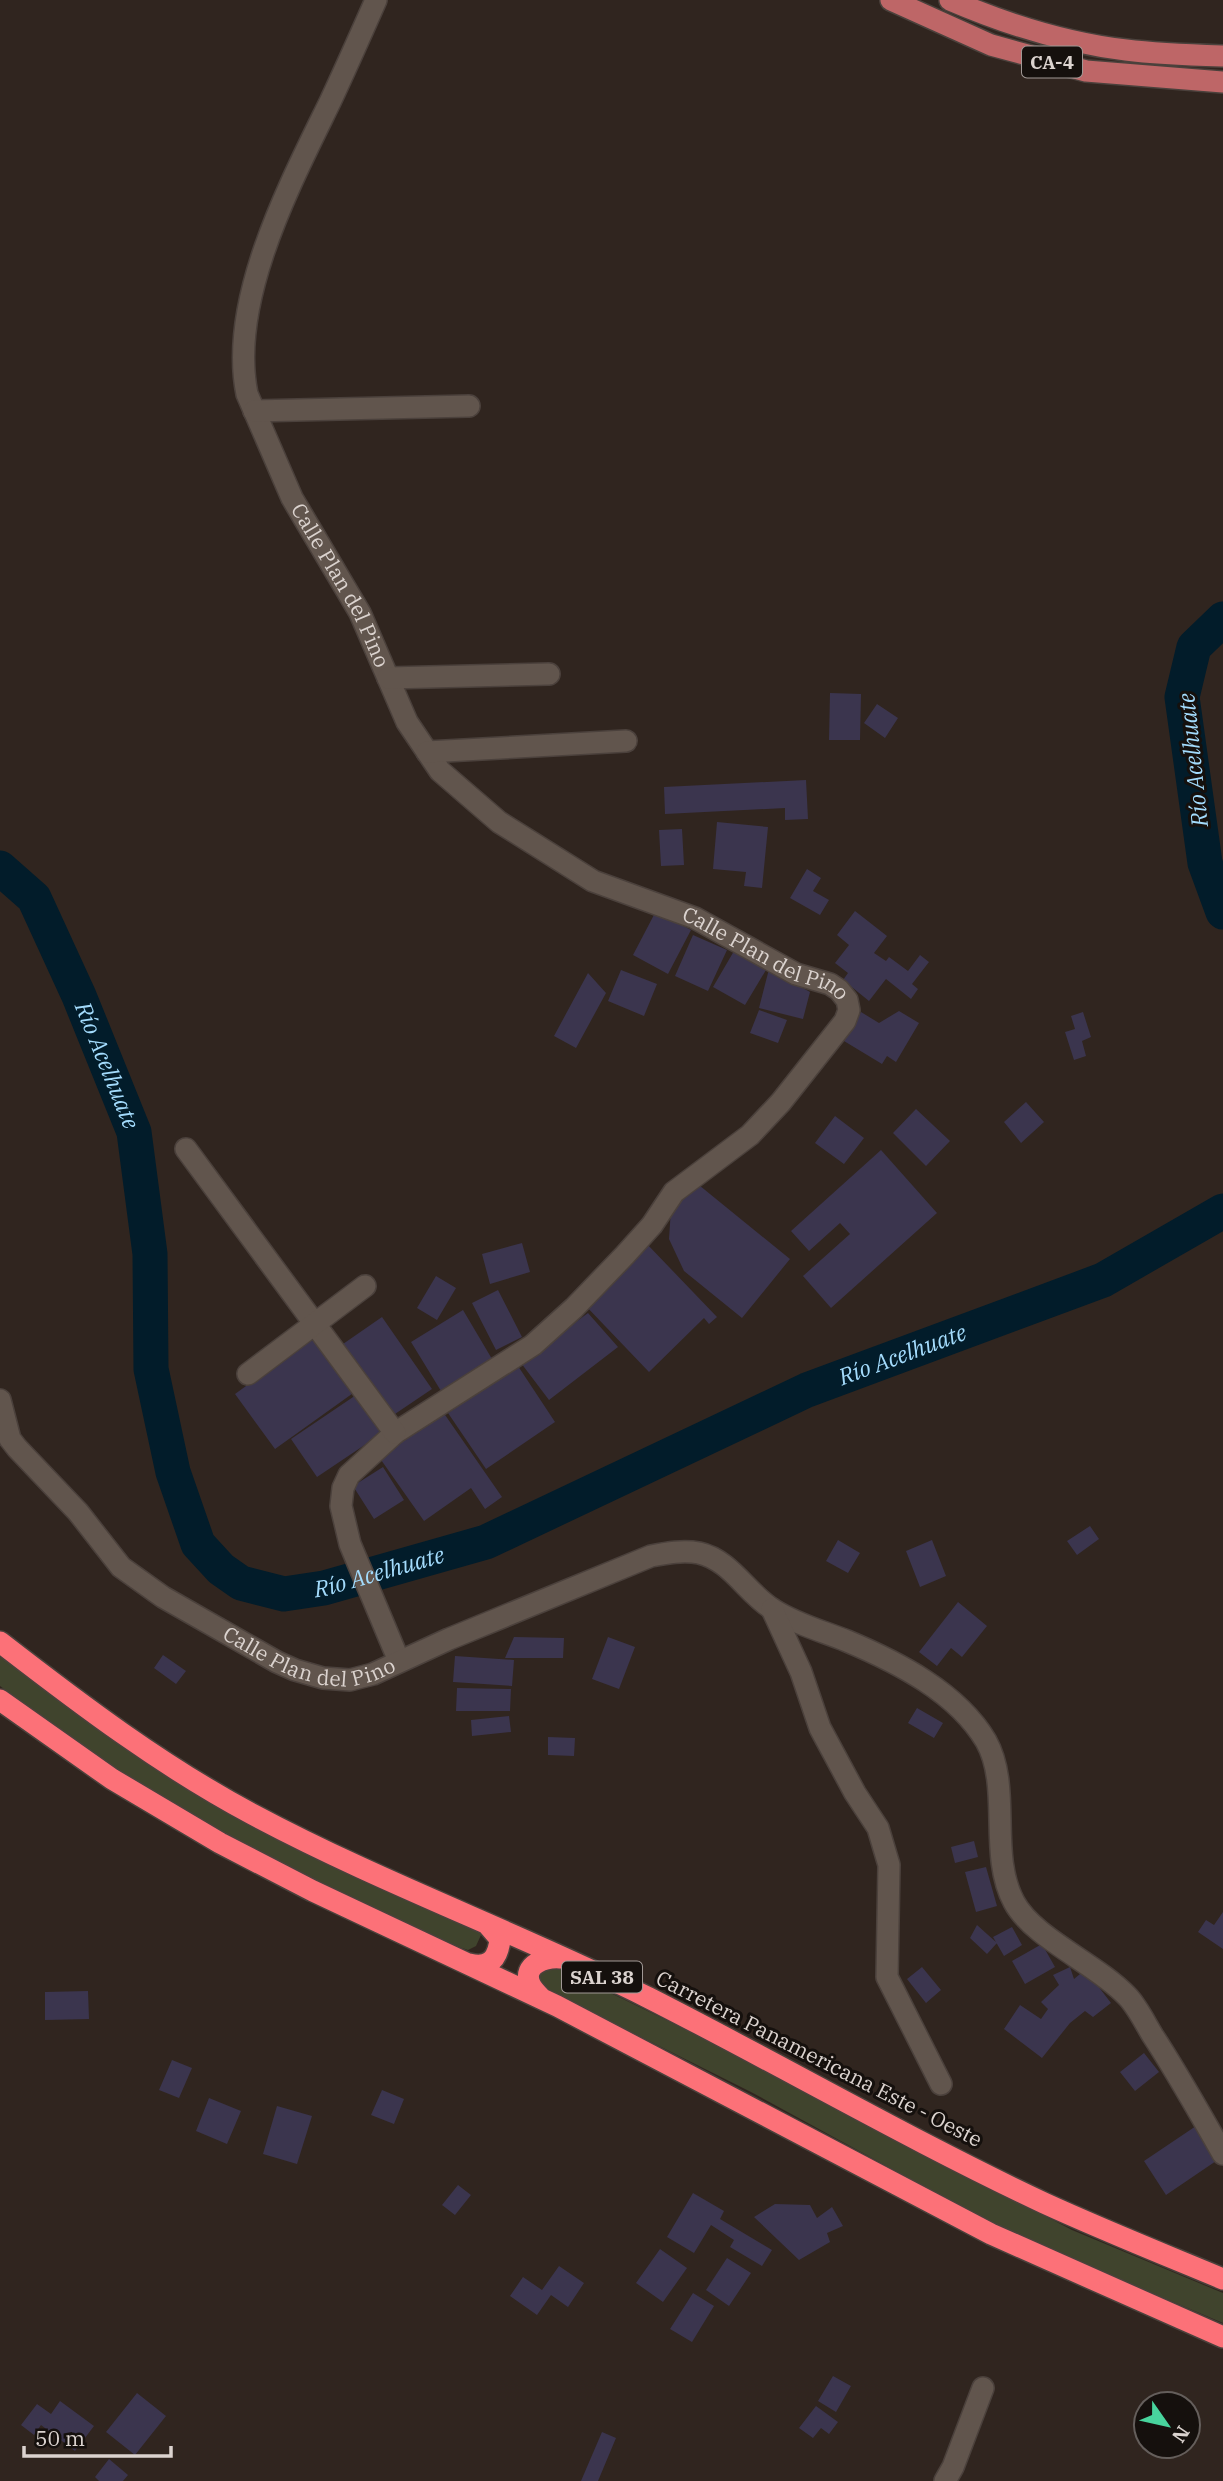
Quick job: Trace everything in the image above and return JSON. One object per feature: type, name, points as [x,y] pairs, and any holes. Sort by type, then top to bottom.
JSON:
[{"type":"highway","name":"Carretera Panamericana Este - Oeste","points":[[0,1642],[145,1749],[249,1812],[323,1850],[648,1997],[825,2092],[1044,2203],[1223,2279]]},
{"type":"highway","name":"SAL 38","points":[[0,1700],[93,1767],[220,1843],[313,1891],[541,1998],[991,2234],[1223,2337]]},
{"type":"highway","points":[[469,1965],[486,1965],[498,1951],[500,1938],[487,1924]]},
{"type":"highway","points":[[541,1998],[530,1984],[529,1975],[534,1965],[544,1958],[560,1958]]},
{"type":"main road","name":"CA-4","points":[[891,0],[991,45],[1086,71],[1223,82]]},
{"type":"main road","name":"CA-4","points":[[950,0],[998,21],[1085,43],[1125,50],[1223,56]]},
{"type":"street","name":"Calle Plan del Pino","points":[[0,1400],[10,1438],[17,1448],[78,1512],[121,1567],[163,1597],[276,1662],[323,1678],[350,1680],[373,1674],[399,1661],[349,1544],[341,1506],[343,1488],[349,1475],[396,1433],[533,1345],[552,1329],[652,1225],[674,1192],[750,1135],[781,1102],[845,1021],[849,1010],[839,990],[830,984],[796,974],[695,918],[593,881],[499,822],[440,771],[407,722],[360,613],[292,498],[247,394],[243,378],[242,347],[256,277],[275,222],[376,0]]},
{"type":"street","points":[[254,411],[469,407]]},
{"type":"street","points":[[388,678],[549,674]]},
{"type":"street","points":[[427,752],[626,741]]},
{"type":"street","points":[[186,1149],[396,1433]]},
{"type":"street","points":[[248,1374],[365,1286]]},
{"type":"street","points":[[399,1661],[651,1556],[675,1552],[700,1553],[729,1568],[772,1609],[806,1626],[887,1658],[929,1684],[970,1717],[988,1744],[996,1775],[1003,1873],[1014,1902],[1028,1922],[1128,1996],[1223,2154]]},
{"type":"street","points":[[772,1609],[801,1672],[820,1728],[855,1793],[878,1828],[889,1864],[887,1977],[941,2084]]},
{"type":"street","points":[[945,2481],[953,2467],[983,2388]]},
{"type":"green space","points":[[0,1653],[120,1742],[480,1930],[481,1935],[476,1946],[468,1950],[459,1947],[313,1881],[230,1839],[162,1799],[63,1733],[0,1686]]},
{"type":"green space","points":[[555,1966],[763,2067],[1072,2230],[1223,2293],[1223,2323],[1057,2253],[978,2216],[751,2092],[543,1988],[537,1979],[539,1973]]},
{"type":"building","points":[[830,693],[861,694],[860,740],[829,740]]},
{"type":"building","points":[[877,704],[898,718],[885,738],[864,723]]},
{"type":"building","points":[[806,780],[808,819],[785,820],[785,808],[665,814],[664,787]]},
{"type":"building","points":[[717,822],[768,827],[762,888],[744,886],[746,872],[713,869]]},
{"type":"building","points":[[682,829],[684,865],[661,866],[659,830]]},
{"type":"building","points":[[807,869],[821,878],[813,891],[829,900],[820,915],[790,898]]},
{"type":"building","points":[[656,911],[691,930],[668,974],[633,955]]},
{"type":"building","points":[[855,911],[887,936],[874,953],[886,961],[889,957],[908,971],[920,955],[929,962],[912,984],[918,989],[911,999],[886,979],[869,1001],[843,980],[848,973],[835,963],[849,945],[837,935]]},
{"type":"building","points":[[693,935],[727,950],[708,991],[675,976]]},
{"type":"building","points":[[734,951],[766,970],[745,1005],[713,987]]},
{"type":"building","points":[[769,969],[810,992],[803,1019],[759,1008]]},
{"type":"building","points":[[621,970],[657,984],[644,1016],[608,1001]]},
{"type":"building","points":[[588,973],[606,993],[576,1048],[554,1036]]},
{"type":"building","points":[[759,1010],[787,1020],[778,1043],[750,1033]]},
{"type":"building","points":[[899,1011],[919,1023],[896,1062],[887,1056],[882,1064],[844,1041],[861,1012],[879,1023]]},
{"type":"building","points":[[1083,1012],[1091,1037],[1082,1041],[1086,1056],[1074,1060],[1065,1032],[1075,1029],[1071,1016]]},
{"type":"building","points":[[1026,1102],[1044,1122],[1021,1143],[1004,1122]]},
{"type":"building","points":[[916,1109],[950,1141],[926,1166],[893,1133]]},
{"type":"building","points":[[835,1116],[864,1138],[844,1164],[815,1143]]},
{"type":"building","points":[[881,1150],[937,1213],[831,1308],[803,1276],[850,1234],[840,1223],[809,1251],[791,1231]]},
{"type":"building","points":[[694,1181],[790,1259],[742,1318],[684,1271],[669,1239],[671,1209]]},
{"type":"building","points":[[522,1243],[530,1272],[490,1284],[482,1254]]},
{"type":"building","points":[[646,1243],[717,1317],[709,1324],[704,1318],[649,1372],[583,1303]]},
{"type":"building","points":[[436,1276],[456,1288],[437,1320],[417,1308]]},
{"type":"building","points":[[498,1290],[522,1337],[496,1350],[472,1303]]},
{"type":"building","points":[[463,1310],[492,1359],[441,1391],[411,1342]]},
{"type":"building","points":[[588,1313],[618,1347],[549,1400],[521,1363]]},
{"type":"building","points":[[382,1317],[432,1389],[392,1416],[343,1344]]},
{"type":"building","points":[[316,1335],[356,1391],[275,1449],[235,1394]]},
{"type":"building","points":[[518,1366],[555,1422],[486,1469],[448,1413]]},
{"type":"building","points":[[359,1393],[384,1432],[317,1477],[291,1439]]},
{"type":"building","points":[[443,1412],[502,1497],[485,1509],[471,1488],[424,1521],[379,1457]]},
{"type":"building","points":[[383,1467],[404,1500],[374,1519],[353,1486]]},
{"type":"building","points":[[1090,1526],[1099,1539],[1077,1555],[1067,1541]]},
{"type":"building","points":[[838,1540],[860,1553],[848,1573],[826,1561]]},
{"type":"building","points":[[932,1540],[946,1576],[920,1587],[906,1551]]},
{"type":"building","points":[[958,1602],[987,1626],[962,1657],[951,1648],[937,1666],[919,1652]]},
{"type":"building","points":[[514,1637],[564,1638],[563,1658],[505,1658]]},
{"type":"building","points":[[608,1637],[635,1647],[619,1689],[592,1679]]},
{"type":"building","points":[[163,1655],[186,1671],[176,1684],[154,1668]]},
{"type":"building","points":[[455,1656],[514,1660],[512,1686],[453,1682]]},
{"type":"building","points":[[457,1688],[511,1689],[510,1711],[456,1711]]},
{"type":"building","points":[[917,1708],[943,1723],[934,1738],[908,1723]]},
{"type":"building","points":[[509,1716],[511,1732],[472,1736],[471,1720]]},
{"type":"building","points":[[548,1737],[575,1738],[574,1756],[548,1755]]},
{"type":"building","points":[[974,1841],[978,1857],[955,1863],[951,1847]]},
{"type":"building","points":[[986,1867],[997,1906],[976,1912],[965,1872]]},
{"type":"building","points":[[1223,1912],[1223,1949],[1198,1932],[1206,1920],[1214,1925]]},
{"type":"building","points":[[977,1925],[997,1943],[987,1954],[970,1938]]},
{"type":"building","points":[[1012,1927],[1022,1945],[1004,1956],[993,1937]]},
{"type":"building","points":[[1042,1944],[1055,1967],[1025,1984],[1012,1961]]},
{"type":"building","points":[[922,1967],[941,1990],[926,2003],[907,1979]]},
{"type":"building","points":[[1070,1967],[1074,1979],[1086,1969],[1102,1982],[1098,1986],[1111,2003],[1093,2017],[1085,2011],[1070,2023],[1042,2058],[1004,2029],[1020,2005],[1041,2019],[1048,2009],[1041,2002],[1059,1985],[1053,1975]]},
{"type":"building","points":[[88,1991],[89,2019],[45,2020],[45,1992]]},
{"type":"building","points":[[1144,2053],[1159,2072],[1135,2091],[1120,2072]]},
{"type":"building","points":[[172,2060],[192,2068],[179,2098],[159,2090]]},
{"type":"building","points":[[382,2090],[404,2099],[394,2124],[371,2115]]},
{"type":"building","points":[[209,2098],[241,2111],[227,2144],[196,2131]]},
{"type":"building","points":[[277,2106],[312,2116],[297,2164],[263,2154]]},
{"type":"building","points":[[1196,2126],[1219,2159],[1166,2195],[1144,2161]]},
{"type":"building","points":[[458,2185],[471,2195],[455,2215],[442,2205]]},
{"type":"building","points":[[693,2193],[724,2211],[720,2219],[772,2250],[762,2266],[730,2247],[734,2240],[711,2225],[694,2253],[667,2237]]},
{"type":"building","points":[[775,2204],[810,2205],[817,2218],[832,2207],[843,2226],[827,2233],[830,2242],[799,2260],[754,2217]]},
{"type":"building","points":[[660,2249],[687,2268],[663,2302],[636,2283]]},
{"type":"building","points":[[727,2258],[751,2273],[729,2306],[706,2290]]},
{"type":"building","points":[[559,2266],[584,2283],[568,2307],[551,2295],[537,2315],[510,2296],[523,2277],[542,2290]]},
{"type":"building","points":[[693,2293],[714,2306],[692,2342],[670,2329]]},
{"type":"building","points":[[833,2376],[851,2386],[836,2412],[818,2401]]},
{"type":"building","points":[[137,2393],[166,2416],[135,2455],[106,2432]]},
{"type":"building","points":[[60,2401],[94,2426],[75,2451],[41,2425],[34,2435],[21,2425],[37,2404],[51,2414]]},
{"type":"building","points":[[816,2406],[838,2422],[829,2434],[821,2428],[813,2438],[799,2428]]},
{"type":"building","points":[[602,2432],[616,2438],[598,2481],[581,2481]]},
{"type":"building","points":[[109,2459],[128,2475],[123,2481],[99,2481],[95,2477]]},
{"type":"waterway","name":"Río Acelhuate","points":[[1223,619],[1194,647],[1182,697],[1205,863],[1223,912]]},
{"type":"waterway","name":"Río Acelhuate","points":[[0,868],[34,898],[79,996],[134,1132],[150,1254],[151,1369],[173,1472],[198,1544],[221,1569],[241,1583],[284,1594],[324,1588],[486,1542],[807,1390],[1103,1280],[1223,1211]]}]
